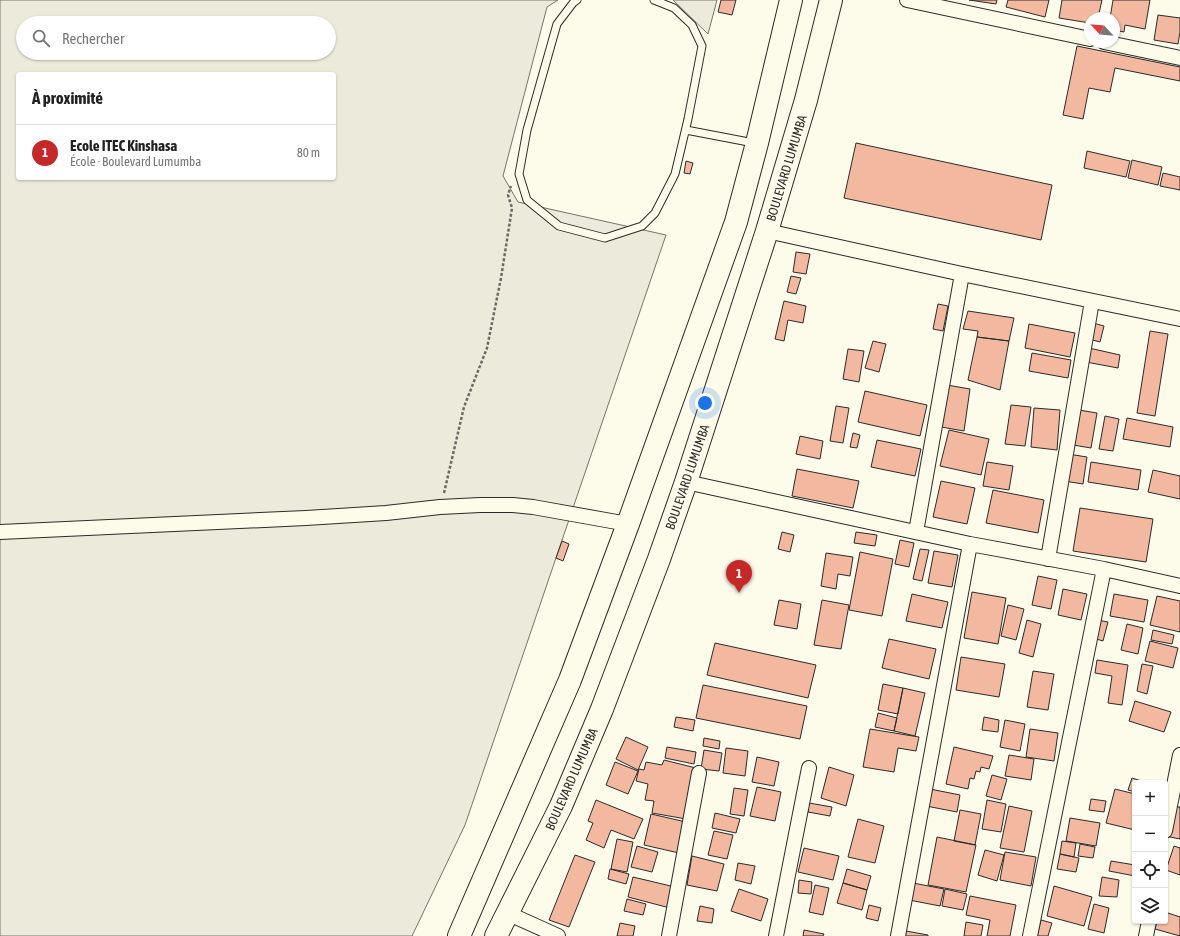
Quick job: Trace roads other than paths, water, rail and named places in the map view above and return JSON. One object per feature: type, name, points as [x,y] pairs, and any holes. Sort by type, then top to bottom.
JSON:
[{"type":"highway","points":[[459,936],[570,680],[628,524],[736,222],[757,143],[791,0]]},
{"type":"highway","name":"BOULEVARD LUMUMBA","points":[[496,936],[561,806],[602,709],[659,559],[686,482],[767,231],[806,100],[831,0]]},
{"type":"street","points":[[908,0],[1084,38]]},
{"type":"street","points":[[1120,45],[1180,58]]},
{"type":"street","points":[[767,231],[962,274],[1180,319]]},
{"type":"street","points":[[916,532],[962,274]]},
{"type":"street","points":[[1048,559],[1092,301]]},
{"type":"street","points":[[686,482],[970,544],[1104,569],[1180,586]]},
{"type":"street","points":[[0,532],[306,518],[386,513],[440,507],[513,505],[533,507],[628,524]]},
{"type":"street","points":[[898,936],[970,544]]},
{"type":"street","points":[[1030,936],[1104,569]]},
{"type":"street","points":[[1168,816],[1180,755]]},
{"type":"street","points":[[776,936],[809,768]]},
{"type":"street","points":[[669,936],[699,773]]},
{"type":"street","points":[[507,913],[558,936]]},
{"type":"street","points":[[1146,936],[1148,924]]},
{"type":"lane","points":[[577,0],[557,24],[527,130],[519,174],[527,200],[559,226],[605,238],[642,226],[655,213],[675,174],[686,130],[702,46],[692,26],[674,8],[654,0]]},
{"type":"lane","points":[[686,130],[757,143]]},
{"type":"place","name":"Ecole ITEC Kinshasa","points":[[739,593]]}]
